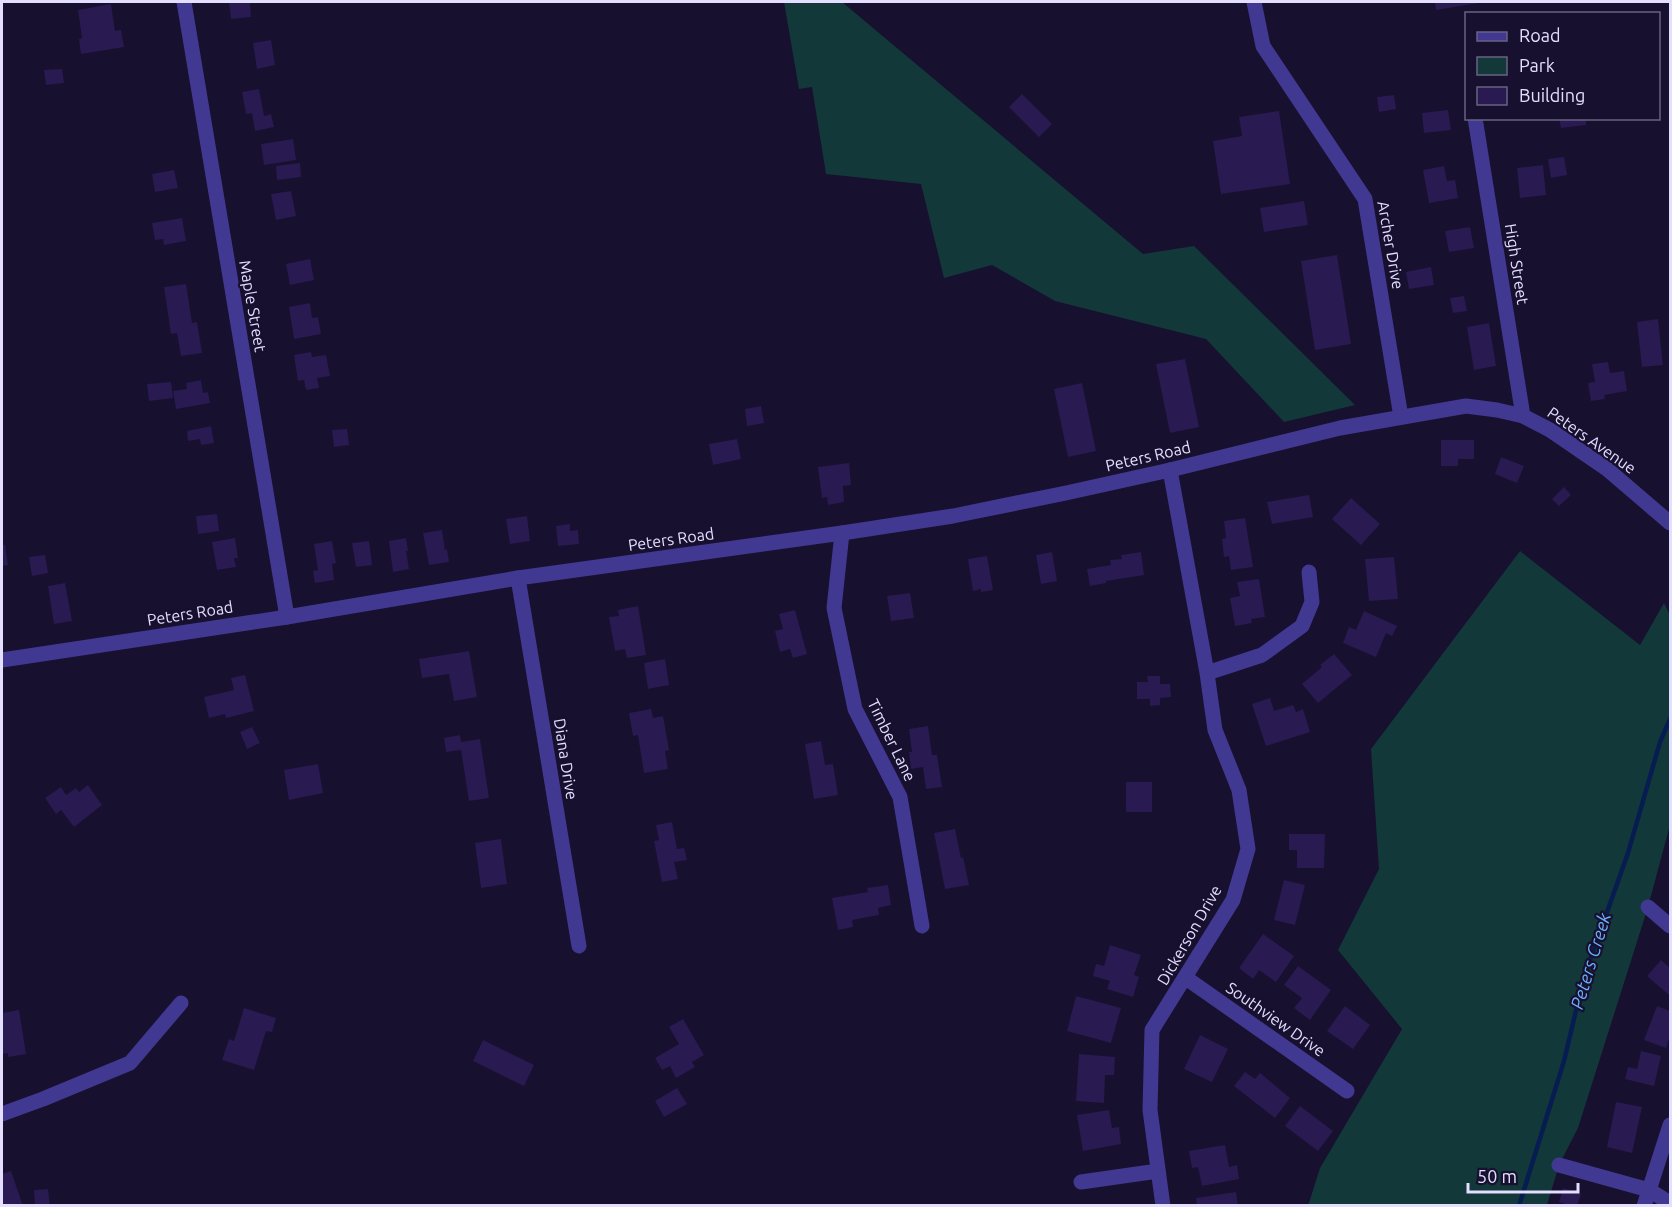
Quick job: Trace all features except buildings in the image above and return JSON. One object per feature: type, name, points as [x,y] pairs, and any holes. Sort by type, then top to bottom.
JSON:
[{"type":"street","name":"Maple Street","points":[[184,2],[287,617]]},
{"type":"street","name":"Archer Drive","points":[[1254,2],[1263,46],[1365,199],[1401,417]]},
{"type":"street","name":"High Street","points":[[1475,120],[1523,416]]},
{"type":"street","name":"Peters Avenue","points":[[1340,428],[1466,406],[1523,416],[1550,430],[1607,469],[1671,523]]},
{"type":"street","name":"Peters Road","points":[[2,660],[287,617],[518,578],[952,516],[1170,470],[1340,428]]},
{"type":"street","name":"Dickerson Drive","points":[[1163,1206],[1150,1110],[1152,1030],[1233,900],[1248,849],[1239,790],[1215,729],[1170,470]]},
{"type":"street","name":"Timber Lane","points":[[842,533],[834,608],[838,631],[855,709],[900,797],[922,927]]},
{"type":"street","points":[[1207,673],[1262,655],[1302,626],[1312,603],[1309,572]]},
{"type":"street","name":"Diana Drive","points":[[518,578],[579,946]]},
{"type":"street","points":[[1648,907],[1671,926]]},
{"type":"street","name":"Southview Drive","points":[[1186,978],[1347,1091]]},
{"type":"street","points":[[2,1114],[130,1063],[181,1003]]},
{"type":"street","points":[[1644,1206],[1671,1125]]},
{"type":"street","points":[[1559,1165],[1648,1190],[1671,1203]]},
{"type":"street","points":[[1081,1182],[1158,1171]]},
{"type":"green space","points":[[784,2],[842,2],[1143,254],[1194,246],[1355,405],[1284,422],[1206,339],[1055,301],[992,265],[944,278],[921,184],[826,174],[812,87],[799,89]]},
{"type":"green space","points":[[1520,551],[1640,645],[1664,603],[1670,615],[1670,825],[1648,907],[1578,1128],[1559,1165],[1547,1205],[1308,1206],[1320,1168],[1402,1029],[1338,950],[1379,869],[1371,749]]},
{"type":"waterway","name":"Peters Creek","points":[[1519,1206],[1564,1061],[1584,977],[1628,853],[1660,742],[1670,719]]}]
